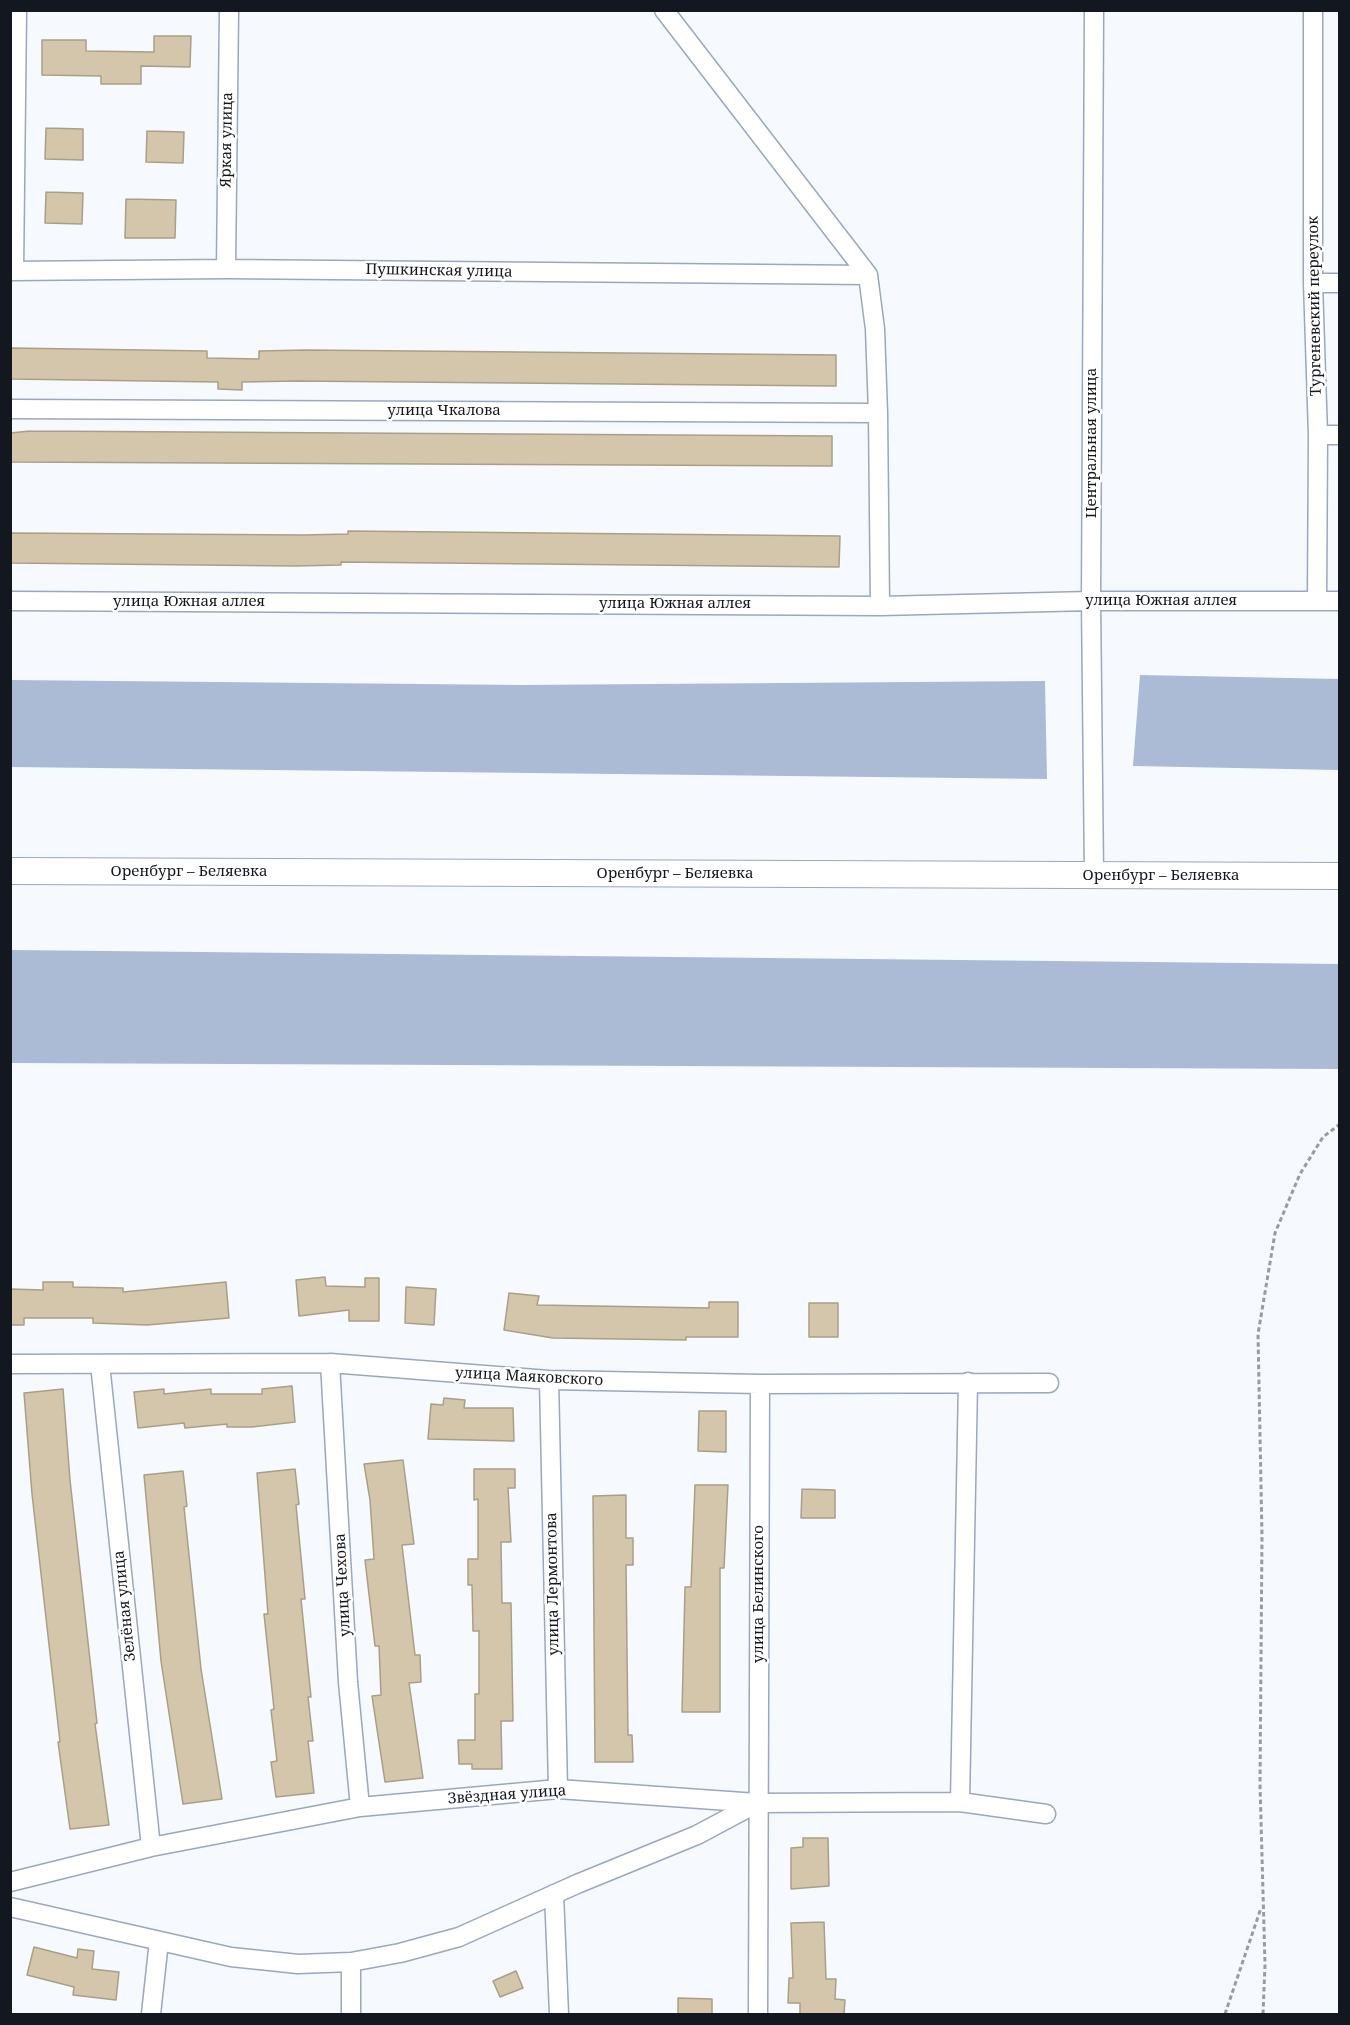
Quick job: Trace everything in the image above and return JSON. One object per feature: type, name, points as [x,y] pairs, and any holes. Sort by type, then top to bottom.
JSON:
[{"type":"main road","name":"Оренбург – Беляевка","points":[[10,871],[1340,876]]},
{"type":"street","points":[[12,271],[17,10]]},
{"type":"street","name":"Яркая улица","points":[[226,270],[229,10]]},
{"type":"street","points":[[664,10],[868,276],[874,329],[878,413],[880,606]]},
{"type":"street","name":"Центральная улица","points":[[1094,10],[1091,601],[1094,875]]},
{"type":"street","name":"Тургеневский переулок","points":[[1313,10],[1313,283],[1318,435],[1317,601]]},
{"type":"street","name":"Пушкинская улица","points":[[12,271],[226,270],[868,276]]},
{"type":"street","points":[[1313,283],[1340,283]]},
{"type":"street","name":"улица Чкалова","points":[[10,409],[878,413]]},
{"type":"street","points":[[1318,435],[1340,435]]},
{"type":"street","name":"улица Южная аллея","points":[[10,601],[880,606],[1091,601],[1340,602]]},
{"type":"street","name":"улица Маяковского","points":[[10,1364],[330,1363],[549,1380],[760,1384],[1049,1383]]},
{"type":"street","name":"улица Чехова","points":[[330,1363],[348,1682],[360,1807]]},
{"type":"street","name":"Зелёная улица","points":[[100,1364],[151,1847]]},
{"type":"street","name":"улица Лермонтова","points":[[549,1380],[558,1789]]},
{"type":"street","points":[[960,1802],[968,1382]]},
{"type":"street","name":"улица Белинского","points":[[758,2014],[760,1384]]},
{"type":"street","name":"Звёздная улица","points":[[10,1882],[151,1847],[360,1807],[558,1789],[758,1803],[960,1802],[1046,1814]]},
{"type":"street","points":[[10,1906],[250,1960],[298,1964],[351,1962],[400,1953],[459,1937],[554,1894],[697,1835],[758,1803]]},
{"type":"street","points":[[554,1894],[559,2014]]},
{"type":"street","points":[[151,2014],[159,1941]]},
{"type":"street","points":[[351,1962],[351,2014]]},
{"type":"path","points":[[1263,2014],[1265,1965],[1262,1903],[1262,1536],[1258,1334],[1275,1233],[1300,1174],[1323,1137],[1340,1124]]},
{"type":"path","points":[[1225,2014],[1262,1903]]},
{"type":"shaded area","points":[[1140,675],[1339,679],[1339,770],[1133,766]]},
{"type":"shaded area","points":[[11,680],[522,685],[1045,681],[1047,779],[11,767]]},
{"type":"shaded area","points":[[11,950],[1339,964],[1339,1069],[11,1063]]},
{"type":"building","points":[[154,36],[191,36],[190,67],[141,66],[141,84],[101,84],[101,76],[42,75],[42,40],[86,40],[86,51],[154,52]]},
{"type":"building","points":[[46,128],[83,129],[83,160],[45,159]]},
{"type":"building","points":[[147,131],[184,132],[183,163],[146,162]]},
{"type":"building","points":[[46,192],[83,193],[82,224],[45,223]]},
{"type":"building","points":[[126,199],[176,200],[175,238],[125,238]]},
{"type":"building","points":[[10,348],[207,351],[207,358],[259,359],[259,351],[306,350],[836,355],[836,386],[296,381],[242,382],[242,390],[218,389],[218,382],[10,379]]},
{"type":"building","points":[[30,431],[832,436],[832,466],[10,462],[10,433]]},
{"type":"building","points":[[348,531],[840,536],[839,567],[341,562],[341,565],[295,566],[10,563],[10,533],[304,535],[348,534]]},
{"type":"building","points":[[325,1277],[326,1286],[365,1287],[365,1278],[379,1278],[379,1321],[349,1321],[349,1310],[299,1316],[296,1280]]},
{"type":"building","points":[[43,1282],[73,1282],[73,1287],[123,1288],[123,1292],[226,1282],[229,1318],[147,1325],[93,1323],[93,1318],[24,1318],[24,1325],[10,1325],[10,1289],[43,1290]]},
{"type":"building","points":[[406,1287],[436,1289],[434,1325],[405,1323]]},
{"type":"building","points":[[509,1293],[539,1296],[537,1305],[709,1308],[709,1302],[738,1302],[738,1337],[686,1337],[686,1340],[553,1338],[504,1330]]},
{"type":"building","points":[[809,1303],[838,1303],[838,1337],[809,1337]]},
{"type":"building","points":[[292,1386],[295,1422],[252,1427],[227,1427],[227,1424],[185,1428],[184,1423],[138,1428],[134,1392],[164,1389],[164,1394],[211,1389],[211,1394],[262,1394],[262,1389]]},
{"type":"building","points":[[63,1389],[70,1480],[97,1723],[95,1724],[109,1825],[70,1829],[58,1742],[60,1742],[32,1494],[24,1393]]},
{"type":"building","points":[[444,1398],[465,1400],[464,1408],[513,1408],[514,1441],[428,1439],[431,1404],[443,1405]]},
{"type":"building","points":[[699,1411],[726,1411],[726,1452],[698,1451]]},
{"type":"building","points":[[403,1460],[414,1544],[402,1545],[415,1655],[420,1655],[421,1682],[409,1683],[423,1778],[385,1782],[372,1696],[381,1695],[379,1646],[375,1646],[365,1560],[374,1559],[370,1500],[364,1464]]},
{"type":"building","points":[[295,1469],[305,1599],[301,1599],[311,1697],[308,1697],[313,1741],[308,1741],[314,1793],[276,1797],[271,1762],[277,1761],[271,1710],[274,1709],[264,1614],[268,1614],[257,1473]]},
{"type":"building","points":[[474,1469],[515,1469],[515,1488],[508,1488],[511,1542],[501,1542],[502,1603],[511,1603],[513,1721],[501,1721],[502,1769],[472,1769],[472,1764],[459,1764],[458,1740],[475,1740],[475,1694],[479,1694],[479,1631],[473,1631],[472,1585],[468,1585],[468,1559],[478,1559],[478,1499],[474,1500]]},
{"type":"building","points":[[183,1471],[187,1506],[184,1507],[201,1669],[222,1799],[183,1804],[161,1661],[144,1475]]},
{"type":"building","points":[[695,1485],[728,1485],[724,1568],[720,1568],[720,1712],[682,1712],[685,1587],[691,1587]]},
{"type":"building","points":[[802,1489],[835,1490],[835,1518],[801,1518]]},
{"type":"building","points":[[626,1495],[626,1538],[633,1538],[633,1565],[626,1565],[628,1735],[632,1735],[633,1762],[595,1762],[593,1496]]},
{"type":"building","points":[[803,1838],[828,1838],[829,1886],[791,1889],[791,1848],[803,1847]]},
{"type":"building","points":[[824,1922],[826,1979],[836,1979],[835,1999],[845,2000],[844,2014],[800,2014],[800,2003],[788,2003],[789,1978],[793,1978],[791,1923]]},
{"type":"building","points":[[34,1947],[77,1958],[78,1949],[94,1951],[92,1969],[119,1972],[116,2000],[73,1995],[74,1987],[27,1975]]},
{"type":"building","points":[[516,1971],[523,1988],[500,1997],[493,1981]]},
{"type":"building","points":[[678,1998],[712,1999],[712,2014],[678,2014]]}]
